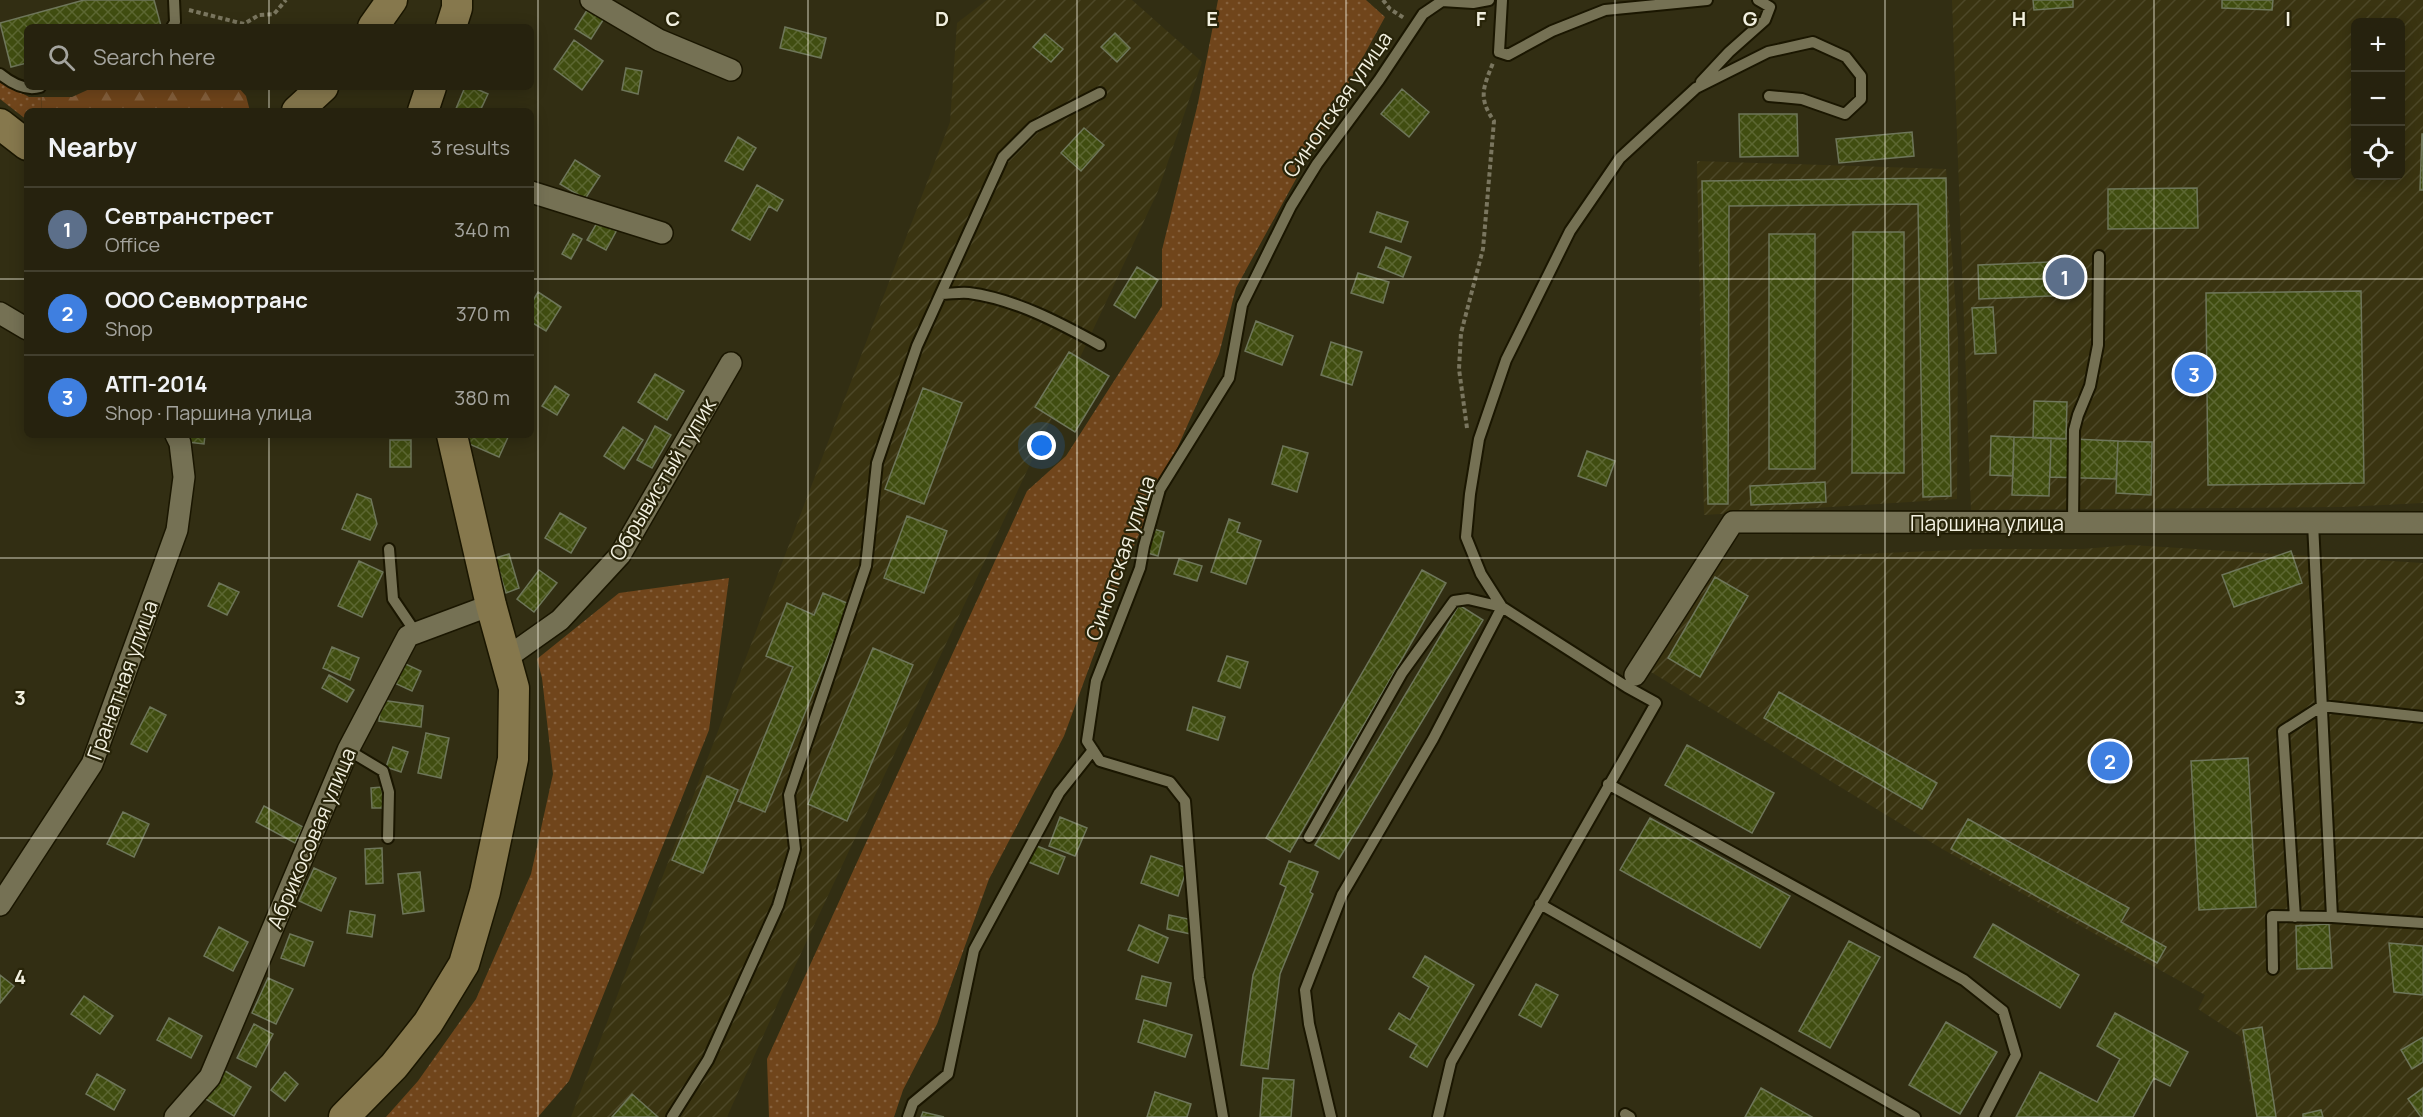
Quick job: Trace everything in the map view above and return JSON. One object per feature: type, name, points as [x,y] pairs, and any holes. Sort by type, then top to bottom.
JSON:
[{"type":"main road","points":[[375,24],[392,0]]},
{"type":"main road","points":[[452,24],[457,0]]},
{"type":"main road","points":[[300,108],[320,90]]},
{"type":"main road","points":[[424,108],[430,90]]},
{"type":"main road","points":[[0,124],[24,143]]},
{"type":"main road","points":[[344,1117],[394,1066],[428,1023],[464,964],[485,892],[513,759],[514,688],[491,605],[453,438]]},
{"type":"street","points":[[591,0],[659,40],[731,70]]},
{"type":"street","points":[[534,193],[662,233]]},
{"type":"street","points":[[0,314],[24,327]]},
{"type":"street","name":"Обрывистый тупик","points":[[506,659],[560,620],[620,555],[731,363]]},
{"type":"street","name":"Гранатная улица","points":[[0,905],[92,764],[177,530],[184,477],[178,438]]},
{"type":"street","name":"Паршина улица","points":[[1631,681],[1733,522],[2423,523]]},
{"type":"street","name":"Абрикосовая улица","points":[[175,1117],[210,1077],[348,750],[408,636],[491,605]]},
{"type":"lane","name":"Синопская улица","points":[[1093,750],[1087,741],[1096,681],[1140,568],[1160,489],[1229,378],[1242,305],[1291,206],[1317,164],[1379,80],[1423,14],[1442,2],[1473,3],[1489,0]]},
{"type":"lane","points":[[1502,0],[1499,52],[1508,55],[1552,31],[1605,10],[1707,0]]},
{"type":"lane","points":[[1502,607],[1480,574],[1466,537],[1470,494],[1481,434],[1506,360],[1570,231],[1620,158],[1765,20],[1770,7],[1758,0]]},
{"type":"lane","points":[[174,3],[174,24]]},
{"type":"lane","points":[[1696,88],[1768,52],[1813,42],[1846,57],[1862,76],[1861,99],[1845,114],[1802,99],[1769,96]]},
{"type":"lane","points":[[0,74],[24,87]]},
{"type":"lane","points":[[672,1117],[708,1060],[778,906],[795,849],[789,795],[866,566],[877,463],[918,346],[1003,157],[1033,127],[1100,93]]},
{"type":"lane","points":[[2073,523],[2074,430],[2090,386],[2098,345],[2099,256]]},
{"type":"lane","points":[[941,294],[969,293],[1009,303],[1066,326],[1100,345]]},
{"type":"lane","points":[[2313,523],[2332,917]]},
{"type":"lane","points":[[389,549],[393,599],[417,633]]},
{"type":"lane","points":[[1309,837],[1402,673],[1454,601],[1468,599],[1502,607],[1631,681],[1656,703],[1451,1062],[1438,1117]]},
{"type":"lane","points":[[1331,1117],[1309,1024],[1305,990],[1342,895],[1433,739],[1502,607]]},
{"type":"lane","points":[[2295,916],[2283,731],[2322,706],[2423,717]]},
{"type":"lane","points":[[348,750],[383,771],[389,792],[388,838]]},
{"type":"lane","points":[[908,1117],[913,1103],[948,1074],[974,950],[1059,793],[1093,750],[1100,761],[1170,782],[1185,801],[1199,978],[1223,1117]]},
{"type":"lane","points":[[1608,784],[1964,980],[2003,1011],[2016,1055],[1984,1117]]},
{"type":"lane","points":[[1540,904],[1915,1117]]},
{"type":"lane","points":[[2274,969],[2272,916],[2423,923]]},
{"type":"path","points":[[174,3],[243,24],[259,15],[274,14],[285,0]]},
{"type":"path","points":[[1383,0],[1390,9],[1414,26]]},
{"type":"path","points":[[1481,434],[1468,430],[1465,422],[1459,369],[1461,333],[1484,249],[1494,121],[1484,107],[1484,88],[1499,52]]},
{"type":"shaded area","points":[[987,0],[1132,0],[1202,62],[1158,191],[781,996],[727,1117],[571,1117],[950,122],[957,23]]},
{"type":"shaded area","points":[[1952,0],[2423,0],[2423,503],[2343,507],[1971,510]]},
{"type":"shaded area","points":[[1697,161],[1946,169],[1958,340],[1957,499],[1704,515]]},
{"type":"shaded area","points":[[2131,545],[2423,563],[2423,1117],[2256,1117],[2241,1037],[2198,1009],[2205,995],[1944,850],[1651,672],[1719,560],[1981,549],[2083,549]]},
{"type":"green space","points":[[1218,0],[1366,0],[1385,17],[1236,288],[1219,354],[1133,548],[1064,736],[989,879],[937,1024],[903,1090],[894,1117],[769,1117],[767,1059],[1027,491],[1066,456],[1162,306],[1162,250],[1198,103]]},
{"type":"green space","points":[[0,81],[29,97],[42,97],[41,108],[24,108],[24,118],[0,99]]},
{"type":"green space","points":[[87,90],[241,90],[246,96],[249,108],[41,108],[42,97],[72,97]]},
{"type":"green space","points":[[729,578],[709,730],[569,1081],[538,1117],[386,1117],[418,1081],[476,999],[531,874],[553,774],[542,678],[537,659],[619,593]]},
{"type":"building","points":[[84,0],[154,0],[160,24],[24,24],[24,64],[11,67],[0,23]]},
{"type":"building","points":[[2033,0],[2073,0],[2073,7],[2034,10]]},
{"type":"building","points":[[2222,0],[2273,0],[2272,10],[2222,8]]},
{"type":"building","points":[[589,7],[605,17],[591,39],[575,29]]},
{"type":"building","points":[[785,27],[826,38],[821,58],[780,48]]},
{"type":"building","points":[[1115,33],[1130,48],[1117,62],[1101,47]]},
{"type":"building","points":[[1045,34],[1063,49],[1051,62],[1033,47]]},
{"type":"building","points":[[574,40],[603,61],[582,90],[554,69]]},
{"type":"building","points":[[626,68],[642,71],[638,94],[622,90]]},
{"type":"building","points":[[1402,89],[1429,112],[1409,137],[1381,114]]},
{"type":"building","points":[[464,90],[479,90],[488,94],[481,108],[456,108]]},
{"type":"building","points":[[1739,114],[1797,114],[1798,156],[1740,157]]},
{"type":"building","points":[[1084,128],[1104,145],[1081,171],[1061,153]]},
{"type":"building","points":[[1912,132],[1914,156],[1839,163],[1836,139]]},
{"type":"building","points":[[2422,134],[2423,190],[2420,190]]},
{"type":"building","points":[[738,137],[756,148],[743,170],[725,161]]},
{"type":"building","points":[[575,160],[600,176],[585,199],[560,184]]},
{"type":"building","points":[[1946,178],[1951,496],[1923,497],[1918,204],[1729,206],[1728,504],[1708,504],[1702,181]]},
{"type":"building","points":[[757,185],[783,200],[777,211],[769,206],[750,240],[732,230]]},
{"type":"building","points":[[2197,188],[2198,228],[2108,229],[2108,189]]},
{"type":"building","points":[[1377,212],[1408,222],[1401,242],[1370,232]]},
{"type":"building","points":[[601,216],[619,226],[606,250],[587,240]]},
{"type":"building","points":[[1853,232],[1904,232],[1904,473],[1852,473]]},
{"type":"building","points":[[573,234],[582,239],[571,259],[562,254]]},
{"type":"building","points":[[1769,234],[1815,234],[1815,469],[1769,469]]},
{"type":"building","points":[[1386,247],[1411,257],[1403,277],[1378,267]]},
{"type":"building","points":[[2074,261],[2076,295],[1979,299],[1978,265]]},
{"type":"building","points":[[1137,267],[1158,280],[1135,318],[1114,305]]},
{"type":"building","points":[[1358,273],[1389,282],[1383,303],[1351,293]]},
{"type":"building","points":[[2361,291],[2364,483],[2208,485],[2206,293]]},
{"type":"building","points":[[538,292],[561,307],[546,331],[534,324],[534,299]]},
{"type":"building","points":[[1993,307],[1996,353],[1975,354],[1972,308]]},
{"type":"building","points":[[1256,321],[1293,336],[1282,365],[1245,351]]},
{"type":"building","points":[[1331,342],[1362,352],[1352,385],[1321,375]]},
{"type":"building","points":[[1069,352],[1109,376],[1075,432],[1035,407]]},
{"type":"building","points":[[655,374],[684,391],[667,420],[638,402]]},
{"type":"building","points":[[555,386],[569,395],[557,415],[542,406]]},
{"type":"building","points":[[923,388],[962,403],[924,504],[885,489]]},
{"type":"building","points":[[2034,401],[2067,402],[2066,439],[2033,438]]},
{"type":"building","points":[[655,426],[671,435],[652,468],[637,460]]},
{"type":"building","points":[[623,427],[643,440],[624,469],[604,456]]},
{"type":"building","points":[[1991,436],[2014,437],[2013,476],[1990,475]]},
{"type":"building","points":[[2014,437],[2051,438],[2049,496],[2012,495]]},
{"type":"building","points":[[189,438],[205,438],[204,444],[188,442]]},
{"type":"building","points":[[470,438],[508,438],[499,457],[467,443]]},
{"type":"building","points":[[2051,438],[2118,441],[2116,479],[2050,477]]},
{"type":"building","points":[[390,440],[411,440],[411,467],[390,467]]},
{"type":"building","points":[[2118,441],[2152,442],[2151,495],[2116,493]]},
{"type":"building","points":[[1283,446],[1308,453],[1297,492],[1272,484]]},
{"type":"building","points":[[1587,451],[1615,461],[1606,486],[1578,476]]},
{"type":"building","points":[[1825,482],[1826,502],[1751,505],[1750,486]]},
{"type":"building","points":[[357,494],[371,499],[377,524],[370,540],[342,529]]},
{"type":"building","points":[[560,513],[586,528],[571,553],[545,538]]},
{"type":"building","points":[[907,516],[947,531],[924,593],[884,578]]},
{"type":"building","points":[[1229,519],[1240,523],[1237,532],[1261,541],[1246,584],[1211,572]]},
{"type":"building","points":[[1150,528],[1164,532],[1158,556],[1144,552]]},
{"type":"building","points":[[2291,551],[2302,583],[2234,607],[2222,575]]},
{"type":"building","points":[[509,554],[519,588],[506,593],[495,558]]},
{"type":"building","points":[[1179,559],[1202,566],[1197,581],[1174,574]]},
{"type":"building","points":[[359,561],[383,572],[362,617],[338,606]]},
{"type":"building","points":[[539,570],[557,583],[534,612],[517,599]]},
{"type":"building","points":[[1422,570],[1446,583],[1290,852],[1266,838]]},
{"type":"building","points":[[1715,577],[1748,596],[1700,677],[1668,658]]},
{"type":"building","points":[[219,583],[239,592],[227,615],[208,606]]},
{"type":"building","points":[[823,593],[849,604],[765,812],[738,801],[793,667],[766,656],[787,603],[814,615]]},
{"type":"building","points":[[1459,605],[1483,620],[1339,859],[1315,845]]},
{"type":"building","points":[[332,647],[359,658],[350,680],[323,668]]},
{"type":"building","points":[[873,648],[913,665],[847,821],[808,804]]},
{"type":"building","points":[[1227,656],[1248,662],[1240,688],[1218,681]]},
{"type":"building","points":[[399,661],[421,671],[412,691],[390,681]]},
{"type":"building","points":[[329,675],[354,690],[347,702],[322,688]]},
{"type":"building","points":[[1779,692],[1937,783],[1922,809],[1764,718]]},
{"type":"building","points":[[381,700],[423,706],[421,727],[379,721]]},
{"type":"building","points":[[150,707],[166,715],[147,752],[131,744]]},
{"type":"building","points":[[1193,707],[1225,717],[1218,740],[1187,730]]},
{"type":"building","points":[[426,733],[449,738],[441,778],[418,773]]},
{"type":"building","points":[[1687,745],[1774,793],[1752,833],[1665,785]]},
{"type":"building","points":[[393,747],[408,752],[401,772],[386,767]]},
{"type":"building","points":[[2248,758],[2256,907],[2199,910],[2191,761]]},
{"type":"building","points":[[707,776],[738,790],[703,873],[672,860]]},
{"type":"building","points":[[382,787],[384,808],[372,808],[371,788]]},
{"type":"building","points":[[264,806],[303,827],[295,843],[256,822]]},
{"type":"building","points":[[123,812],[149,824],[134,857],[107,844]]},
{"type":"building","points":[[1060,817],[1087,828],[1075,856],[1049,846]]},
{"type":"building","points":[[1650,818],[1790,896],[1760,948],[1620,870]]},
{"type":"building","points":[[1968,819],[2129,908],[2121,922],[2166,947],[2157,963],[1951,849]]},
{"type":"building","points":[[1032,844],[1065,857],[1058,874],[1026,861]]},
{"type":"building","points":[[382,848],[383,883],[366,884],[365,849]]},
{"type":"building","points":[[1151,856],[1187,868],[1178,896],[1141,883]]},
{"type":"building","points":[[1289,861],[1318,872],[1310,892],[1313,894],[1280,974],[1268,1069],[1241,1065],[1253,975],[1286,887],[1280,884]]},
{"type":"building","points":[[314,868],[336,878],[321,911],[299,901]]},
{"type":"building","points":[[420,872],[424,911],[403,914],[398,874]]},
{"type":"building","points":[[350,911],[375,915],[372,937],[347,933]]},
{"type":"building","points":[[1169,915],[1193,920],[1191,934],[1167,929]]},
{"type":"building","points":[[1993,924],[2079,975],[2060,1008],[1974,957]]},
{"type":"building","points":[[2329,924],[2332,968],[2297,969],[2296,926]]},
{"type":"building","points":[[1139,925],[1168,938],[1158,963],[1128,950]]},
{"type":"building","points":[[219,927],[248,942],[233,971],[204,956]]},
{"type":"building","points":[[290,934],[313,942],[304,966],[281,958]]},
{"type":"building","points":[[1849,941],[1880,957],[1830,1048],[1799,1031]]},
{"type":"building","points":[[2389,943],[2423,946],[2423,995],[2394,992]]},
{"type":"building","points":[[1425,956],[1474,985],[1427,1067],[1410,1057],[1417,1045],[1389,1029],[1399,1013],[1410,1020],[1429,987],[1413,977]]},
{"type":"building","points":[[0,975],[14,986],[0,1003]]},
{"type":"building","points":[[1142,976],[1171,983],[1166,1006],[1136,999]]},
{"type":"building","points":[[268,978],[293,989],[276,1024],[252,1013]]},
{"type":"building","points":[[1536,984],[1558,995],[1541,1027],[1519,1015]]},
{"type":"building","points":[[84,996],[113,1016],[100,1034],[71,1014]]},
{"type":"building","points":[[2115,1013],[2188,1052],[2170,1086],[2154,1078],[2133,1117],[2016,1117],[2040,1072],[2097,1102],[2120,1059],[2097,1046]]},
{"type":"building","points":[[169,1018],[202,1036],[191,1058],[157,1040]]},
{"type":"building","points":[[1144,1020],[1192,1035],[1185,1057],[1138,1042]]},
{"type":"building","points":[[1946,1022],[1997,1052],[1960,1114],[1909,1085]]},
{"type":"building","points":[[254,1024],[273,1034],[256,1067],[237,1058]]},
{"type":"building","points":[[2262,1027],[2276,1117],[2257,1117],[2243,1030]]},
{"type":"building","points":[[2423,1037],[2423,1062],[2412,1069],[2401,1050]]},
{"type":"building","points":[[222,1069],[251,1087],[234,1116],[204,1098]]},
{"type":"building","points":[[285,1072],[298,1084],[285,1101],[271,1090]]},
{"type":"building","points":[[97,1074],[125,1090],[114,1110],[86,1094]]},
{"type":"building","points":[[1263,1078],[1294,1080],[1291,1117],[1260,1117]]},
{"type":"building","points":[[1761,1088],[1812,1117],[1745,1117]]},
{"type":"building","points":[[2423,1088],[2423,1117],[2421,1117],[2408,1099]]},
{"type":"building","points":[[1155,1092],[1191,1104],[1187,1117],[1147,1117]]},
{"type":"building","points":[[632,1094],[658,1117],[612,1117]]},
{"type":"building","points":[[2321,1110],[2323,1117],[2303,1117],[2303,1114]]},
{"type":"building","points":[[923,1112],[944,1117],[921,1117]]},
{"type":"place","name":"Севтранстрест","points":[[2065,277]]},
{"type":"place","name":"АТП-2014","points":[[2194,374]]},
{"type":"place","name":"ООО Севмортранс","points":[[2110,761]]}]
